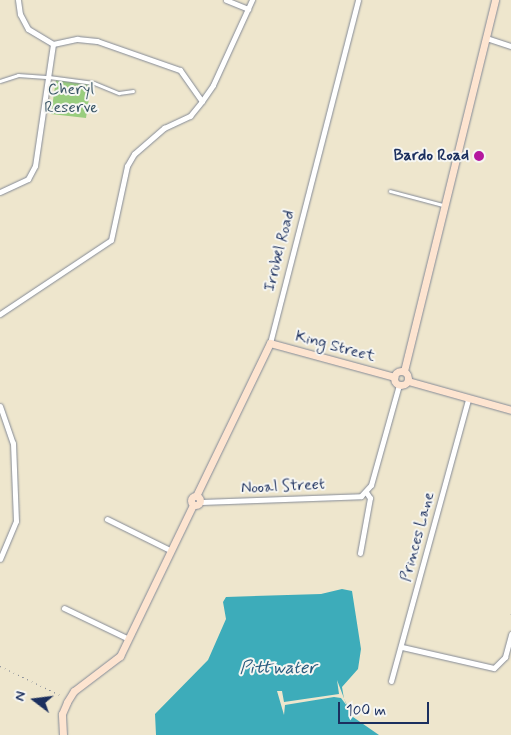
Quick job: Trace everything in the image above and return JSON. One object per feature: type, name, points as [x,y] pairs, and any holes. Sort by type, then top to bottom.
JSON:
[{"type":"street","points":[[18,0],[20,14],[28,29],[53,44],[77,39],[97,41],[180,70],[202,101]]},
{"type":"street","points":[[226,0],[248,9]]},
{"type":"street","points":[[0,314],[109,243],[127,166],[134,154],[164,128],[190,116],[202,101],[252,0]]},
{"type":"street","name":"Irrubel Road","points":[[63,735],[62,714],[74,691],[120,656],[170,550],[197,501],[270,344],[358,0]]},
{"type":"street","points":[[408,381],[404,372],[495,0]]},
{"type":"street","points":[[486,38],[511,46]]},
{"type":"street","points":[[0,192],[28,178],[35,166],[53,44]]},
{"type":"street","name":"King Street","points":[[270,344],[394,377]]},
{"type":"street","points":[[360,553],[370,498],[366,492],[371,485],[399,385],[394,377],[399,371],[404,372]]},
{"type":"street","points":[[399,385],[408,381],[511,410]]},
{"type":"street","name":"Princes Lane","points":[[391,681],[468,399]]},
{"type":"street","points":[[0,406],[13,443],[16,522],[0,559]]},
{"type":"street","name":"Nooal Street","points":[[197,501],[361,496],[366,492]]},
{"type":"street","points":[[107,519],[170,550]]},
{"type":"street","points":[[64,608],[127,638]]},
{"type":"street","points":[[402,646],[486,668],[494,668],[505,657],[511,634]]},
{"type":"lane","points":[[0,81],[18,75],[49,77],[94,83],[119,93],[133,91]]},
{"type":"lane","points":[[390,191],[444,205]]},
{"type":"path","points":[[0,666],[69,699]]},
{"type":"green space","name":"Cheryl Reserve","points":[[56,80],[91,85],[86,118],[51,114]]},
{"type":"water","name":"Pittwater","points":[[342,589],[352,591],[361,649],[358,669],[342,687],[344,699],[353,717],[379,735],[156,735],[155,714],[208,660],[226,619],[223,602],[226,597],[321,594]]},
{"type":"pier","points":[[337,680],[347,706],[341,698],[334,697],[285,705],[284,715],[277,691],[282,691],[284,702],[339,694]]},
{"type":"place","name":"Bardo Road","points":[[479,156]]}]
